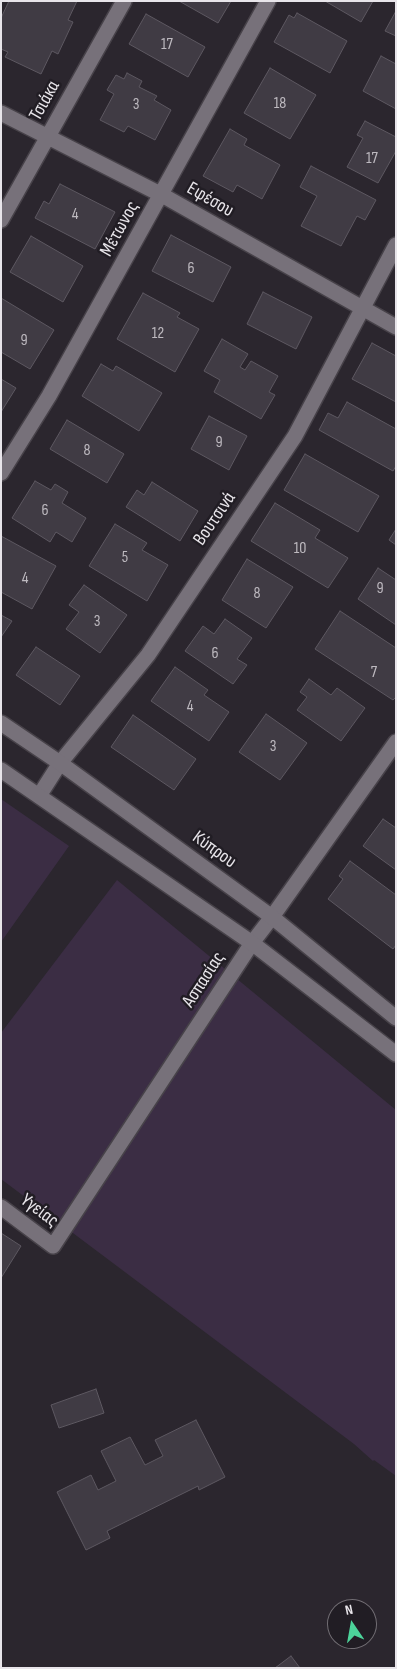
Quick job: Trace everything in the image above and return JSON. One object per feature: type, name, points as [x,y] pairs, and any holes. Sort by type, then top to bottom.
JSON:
[{"type":"street","name":"Τσιάκα","points":[[1,220],[124,1]]},
{"type":"street","name":"Μέτωνος","points":[[1,473],[49,396],[268,1]]},
{"type":"street","name":"Εφέσου","points":[[1,113],[162,195],[396,327]]},
{"type":"street","name":"Βουτσινά","points":[[39,796],[60,763],[148,655],[295,436],[396,245]]},
{"type":"street","name":"Κύπρου","points":[[1,723],[60,763],[272,917],[396,1018]]},
{"type":"street","name":"Ασπασίας","points":[[53,1246],[252,943],[396,742]]},
{"type":"street","points":[[1,770],[252,943],[396,1054]]},
{"type":"street","name":"Υγείας","points":[[1,1207],[53,1246]]},
{"type":"shaded area","points":[[1,799],[69,846],[1,942]]},
{"type":"shaded area","points":[[117,880],[396,1110],[396,1476],[373,1461],[354,1444],[1,1179],[1,1033]]},
{"type":"building","points":[[9,1],[77,1],[68,20],[73,22],[58,54],[52,51],[41,74],[5,57],[8,52],[1,49],[1,18]]},
{"type":"building","points":[[179,1],[231,1],[218,23]]},
{"type":"building","points":[[325,1],[373,1],[361,22]]},
{"type":"building","points":[[396,11],[396,36],[385,31]]},
{"type":"building","points":[[297,13],[347,41],[330,73],[274,42],[289,15],[294,18]]},
{"type":"building","points":[[146,14],[205,47],[188,77],[129,44]]},
{"type":"building","points":[[381,56],[396,64],[396,109],[363,91]]},
{"type":"building","points":[[270,68],[316,95],[290,139],[244,113]]},
{"type":"building","points":[[127,73],[142,81],[139,87],[157,96],[154,100],[171,110],[155,140],[128,126],[124,132],[100,120],[114,94],[107,90],[116,75],[124,79]]},
{"type":"building","points":[[365,121],[396,137],[396,151],[378,183],[347,167],[363,138],[357,135]]},
{"type":"building","points":[[230,129],[247,139],[244,145],[280,165],[262,199],[237,185],[233,192],[203,176]]},
{"type":"building","points":[[311,166],[376,200],[365,220],[357,216],[341,246],[301,226],[317,196],[300,187]]},
{"type":"building","points":[[60,184],[115,212],[95,249],[35,218],[44,201],[49,204]]},
{"type":"building","points":[[171,235],[231,267],[213,302],[152,271]]},
{"type":"building","points":[[31,236],[83,266],[63,302],[10,272]]},
{"type":"building","points":[[263,292],[312,317],[296,349],[247,324]]},
{"type":"building","points":[[143,293],[180,313],[177,317],[199,329],[175,372],[117,339]]},
{"type":"building","points":[[1,298],[54,330],[30,369],[1,352]]},
{"type":"building","points":[[222,339],[248,354],[240,367],[245,370],[251,361],[278,376],[269,392],[275,395],[261,419],[214,392],[220,380],[204,371]]},
{"type":"building","points":[[372,343],[396,356],[396,402],[352,379]]},
{"type":"building","points":[[101,364],[113,371],[116,366],[162,393],[139,431],[82,396]]},
{"type":"building","points":[[1,379],[16,388],[1,412]]},
{"type":"building","points":[[347,402],[396,429],[396,466],[393,471],[319,430],[328,413],[338,418]]},
{"type":"building","points":[[209,416],[247,436],[229,470],[191,449]]},
{"type":"building","points":[[67,420],[124,454],[107,483],[50,449]]},
{"type":"building","points":[[305,454],[379,496],[358,532],[284,490]]},
{"type":"building","points":[[35,481],[51,490],[55,484],[68,492],[62,503],[86,518],[72,542],[56,532],[50,542],[12,518]]},
{"type":"building","points":[[152,482],[198,511],[180,541],[126,507],[137,490],[144,495]]},
{"type":"building","points":[[275,503],[320,530],[315,538],[348,558],[328,588],[251,541]]},
{"type":"building","points":[[115,524],[147,543],[142,550],[168,565],[147,601],[89,566]]},
{"type":"building","points":[[396,529],[396,545],[389,540]]},
{"type":"building","points":[[1,536],[56,566],[32,609],[1,592]]},
{"type":"building","points":[[247,559],[293,587],[266,628],[222,600]]},
{"type":"building","points":[[378,568],[396,580],[396,625],[358,599]]},
{"type":"building","points":[[84,585],[127,615],[100,653],[66,629],[79,612],[69,605]]},
{"type":"building","points":[[340,611],[396,648],[396,697],[393,700],[315,649]]},
{"type":"building","points":[[1,615],[12,621],[1,637]]},
{"type":"building","points":[[225,619],[252,638],[237,659],[247,665],[233,684],[185,651],[203,626],[214,634]]},
{"type":"building","points":[[36,647],[80,676],[60,705],[16,675]]},
{"type":"building","points":[[175,667],[208,690],[204,695],[229,712],[209,741],[151,701]]},
{"type":"building","points":[[309,679],[331,695],[337,688],[365,708],[341,741],[297,710],[307,697],[300,692]]},
{"type":"building","points":[[266,714],[307,743],[280,780],[239,752]]},
{"type":"building","points":[[133,715],[196,759],[174,790],[111,747]]},
{"type":"building","points":[[383,819],[396,828],[396,870],[363,846]]},
{"type":"building","points":[[350,861],[396,895],[396,945],[393,949],[328,899],[343,879],[339,876]]},
{"type":"building","points":[[1,1233],[21,1246],[1,1278]]},
{"type":"building","points":[[96,1389],[104,1413],[59,1428],[51,1405]]},
{"type":"building","points":[[196,1420],[225,1477],[199,1490],[198,1486],[107,1531],[110,1538],[86,1550],[57,1492],[91,1475],[98,1490],[116,1481],[101,1451],[130,1437],[145,1465],[163,1456],[155,1440]]},
{"type":"building","points":[[291,1656],[300,1668],[275,1668]]}]
